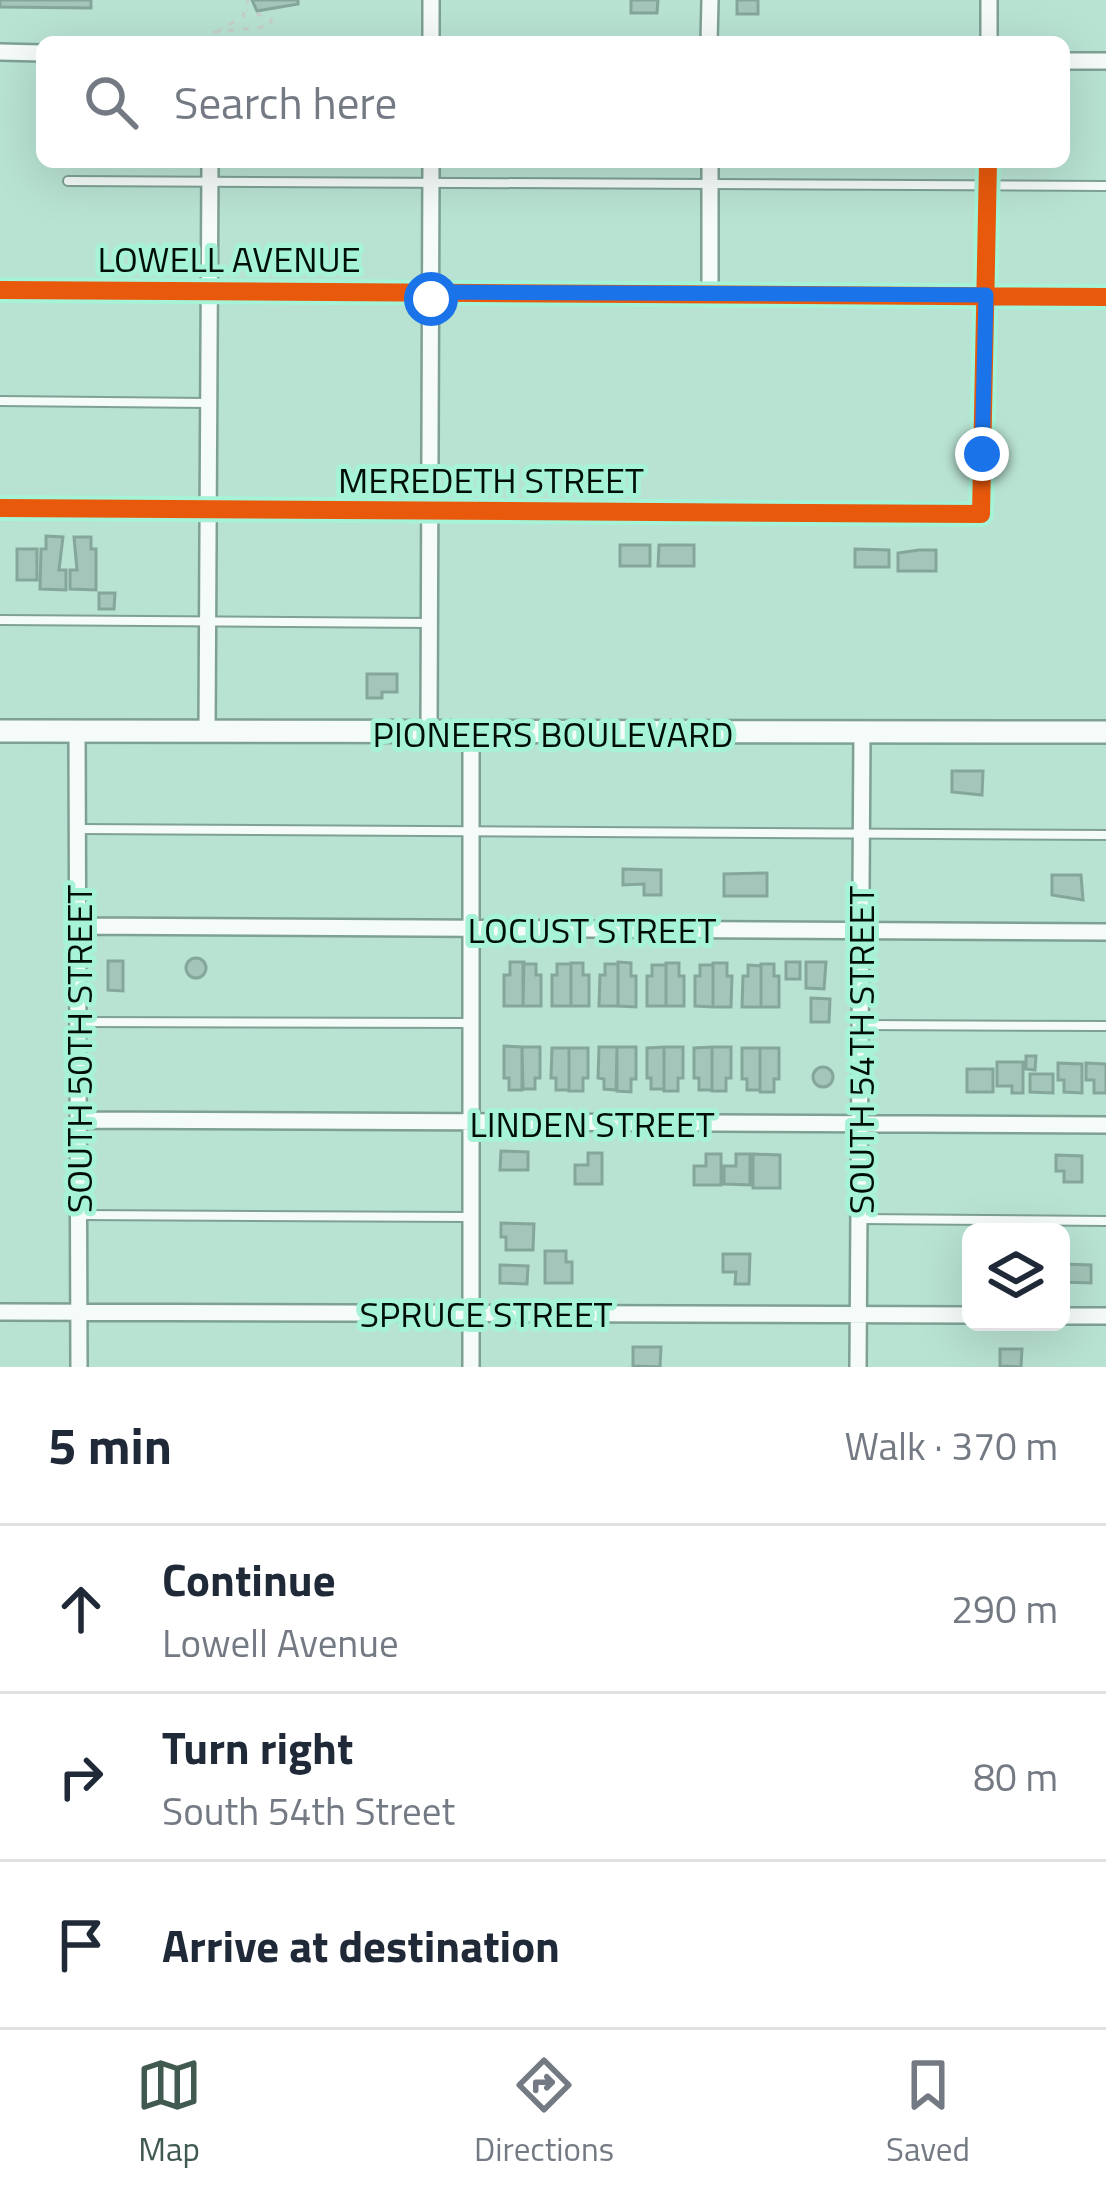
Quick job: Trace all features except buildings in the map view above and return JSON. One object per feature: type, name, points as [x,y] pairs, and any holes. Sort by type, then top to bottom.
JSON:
[{"type":"main road","name":"PIONEERS BOULEVARD","points":[[0,730],[1106,732]]},
{"type":"street","points":[[431,0],[431,36]]},
{"type":"street","points":[[710,0],[710,36]]},
{"type":"street","points":[[989,0],[989,36]]},
{"type":"street","points":[[0,52],[36,53]]},
{"type":"street","points":[[1070,61],[1106,61]]},
{"type":"street","points":[[207,732],[210,168]]},
{"type":"street","points":[[429,733],[431,168]]},
{"type":"street","points":[[710,168],[710,294]]},
{"type":"street","points":[[986,295],[988,168]]},
{"type":"street","name":"LOWELL AVENUE","points":[[0,290],[1106,297]]},
{"type":"street","name":"MEREDETH STREET","points":[[0,508],[981,514],[986,295]]},
{"type":"street","name":"SOUTH 50TH STREET","points":[[77,731],[79,1367]]},
{"type":"street","name":"SOUTH 54TH STREET","points":[[858,1367],[862,732]]},
{"type":"street","points":[[471,733],[471,1367]]},
{"type":"street","name":"LOCUST STREET","points":[[78,926],[1106,932]]},
{"type":"street","name":"LINDEN STREET","points":[[78,1120],[1106,1125]]},
{"type":"street","name":"SPRUCE STREET","points":[[0,1312],[962,1315]]},
{"type":"street","points":[[1070,1316],[1106,1316]]},
{"type":"lane","points":[[68,181],[1106,186]]},
{"type":"lane","points":[[0,401],[208,403]]},
{"type":"lane","points":[[0,620],[430,623]]},
{"type":"lane","points":[[77,829],[1106,835]]},
{"type":"lane","points":[[78,1022],[471,1023]]},
{"type":"lane","points":[[860,1025],[1106,1026]]},
{"type":"lane","points":[[79,1215],[472,1217]]},
{"type":"lane","points":[[859,1220],[1106,1221]]},
{"type":"path","points":[[215,32],[243,16],[248,0]]},
{"type":"path","points":[[204,36],[271,26],[271,19],[247,10]]},
{"type":"cycle path","points":[[0,508],[981,514],[988,168]]},
{"type":"cycle path","points":[[0,290],[1106,297]]},
{"type":"route","points":[[431,299],[431,292],[986,295],[982,454]]}]
